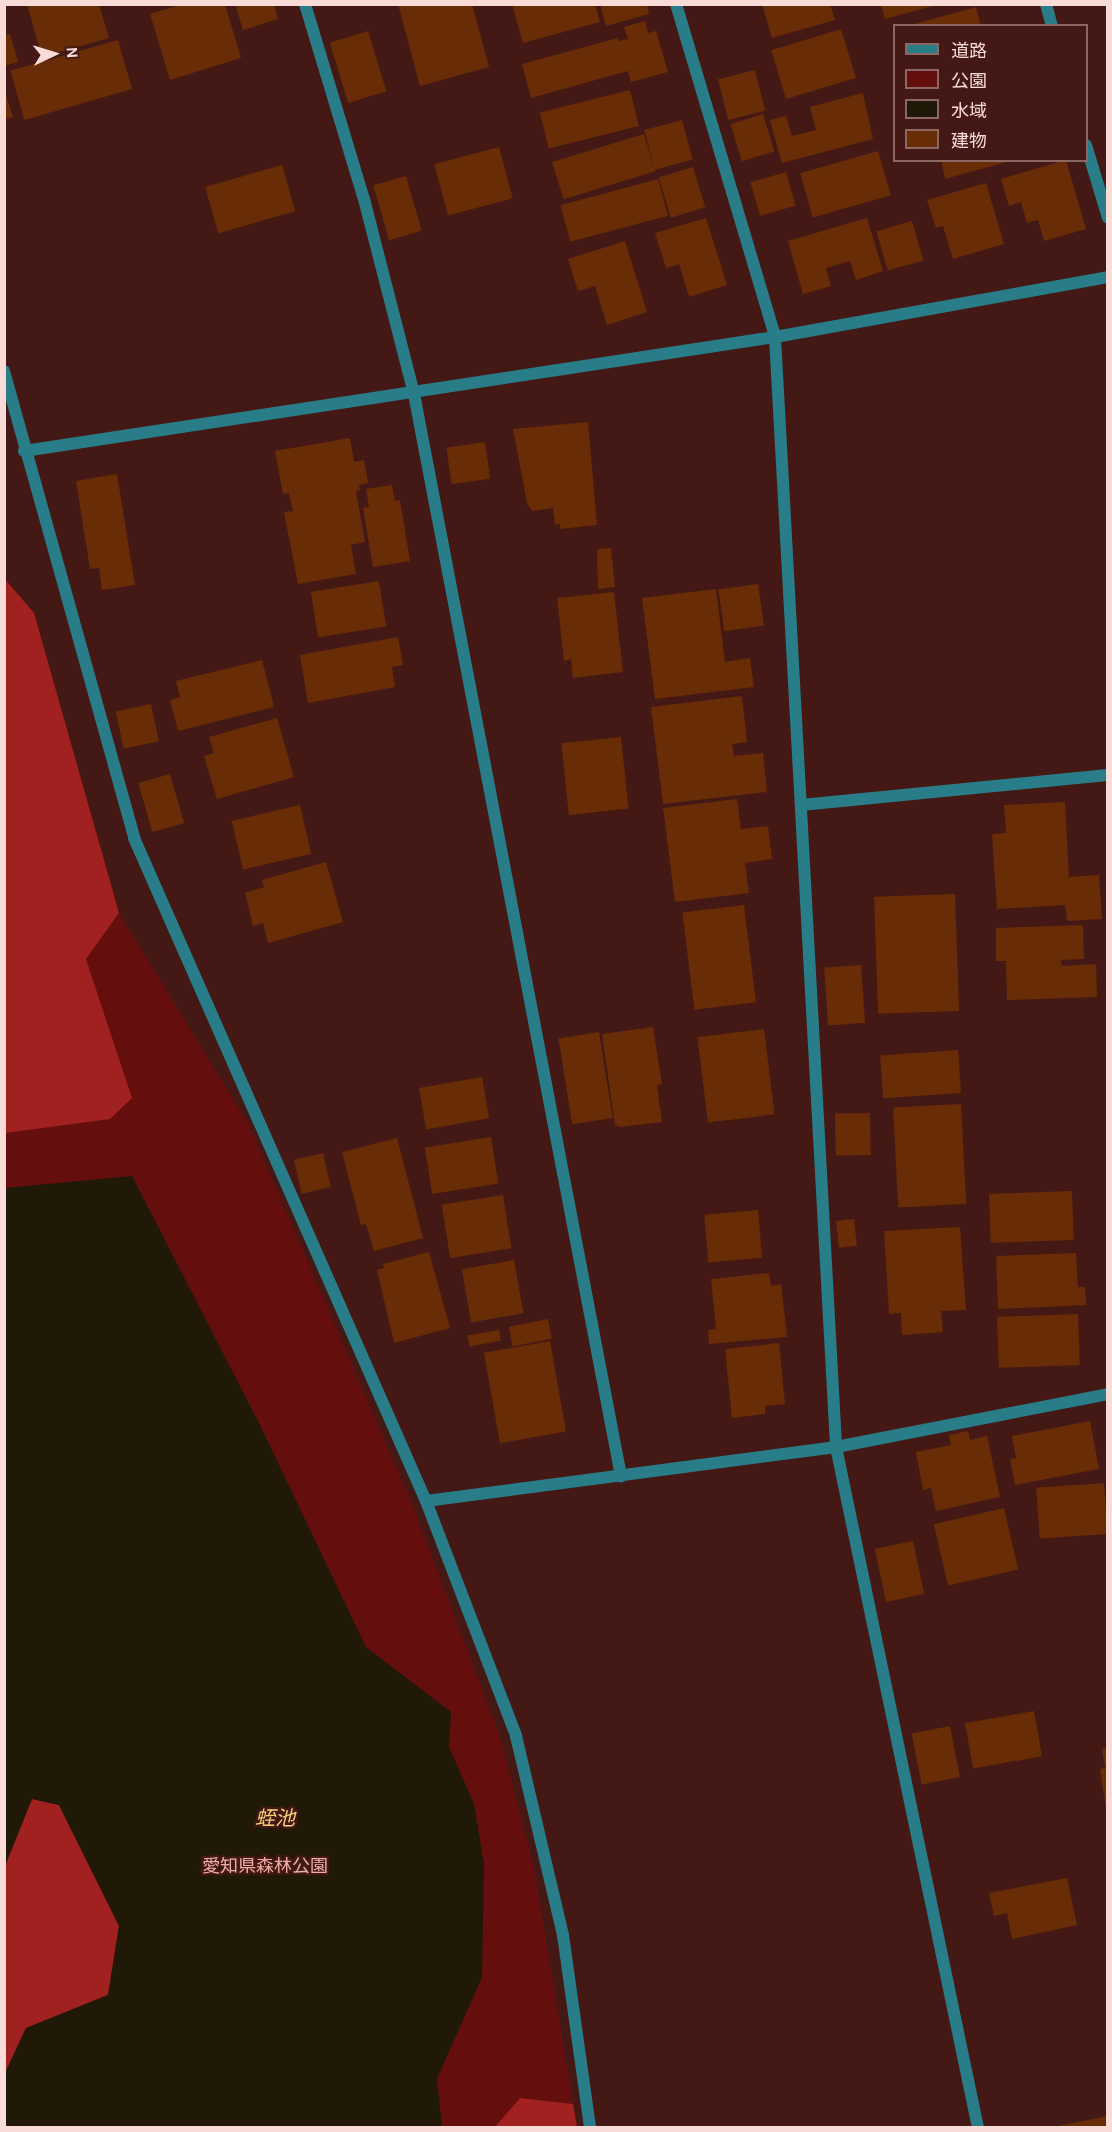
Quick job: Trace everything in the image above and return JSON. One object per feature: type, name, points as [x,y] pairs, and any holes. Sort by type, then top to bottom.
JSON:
[{"type":"street","points":[[305,4],[364,199],[414,394],[621,1476]]},
{"type":"street","points":[[676,4],[775,337],[836,1447],[978,2127]]},
{"type":"street","points":[[1046,4],[1051,24]]},
{"type":"street","points":[[1088,152],[1107,219]]},
{"type":"street","points":[[24,451],[149,429],[414,394],[775,337],[1107,277]]},
{"type":"street","points":[[4,371],[24,451],[134,838],[426,1501],[516,1736],[563,1935],[590,2127]]},
{"type":"street","points":[[801,805],[1107,775]]},
{"type":"street","points":[[426,1501],[836,1447],[1107,1394]]},
{"type":"green space","name":"蛭池","points":[[4,578],[34,613],[119,913],[249,1125],[411,1501],[500,1736],[533,1862],[577,2127],[5,2127]]},
{"type":"shaded area","points":[[4,578],[34,613],[119,913],[86,959],[132,1098],[110,1119],[5,1133]]},
{"type":"shaded area","points":[[32,1799],[59,1805],[119,1926],[108,1995],[26,2028],[5,2073],[5,1866]]},
{"type":"shaded area","points":[[520,2098],[573,2104],[577,2127],[495,2127]]},
{"type":"water","name":"蛭池","points":[[132,1176],[260,1425],[366,1647],[451,1712],[449,1747],[474,1804],[484,1864],[482,1977],[437,2079],[442,2127],[5,2127],[5,2073],[26,2028],[108,1995],[119,1926],[59,1805],[32,1799],[5,1866],[5,1188]]},
{"type":"building","points":[[27,4],[99,4],[109,38],[42,57]]},
{"type":"building","points":[[183,4],[225,4],[241,58],[170,80],[150,14]]},
{"type":"building","points":[[235,4],[274,4],[278,19],[243,30]]},
{"type":"building","points":[[398,4],[472,4],[489,67],[420,86]]},
{"type":"building","points":[[512,4],[595,4],[600,22],[523,43]]},
{"type":"building","points":[[600,4],[647,4],[649,14],[606,26]]},
{"type":"building","points":[[762,4],[830,4],[835,20],[772,38]]},
{"type":"building","points":[[881,4],[936,4],[936,5],[885,19]]},
{"type":"building","points":[[976,7],[980,24],[915,24]]},
{"type":"building","points":[[645,21],[648,33],[656,31],[668,72],[631,82],[628,71],[531,98],[522,64],[618,38],[619,41],[628,39],[624,27]]},
{"type":"building","points":[[841,29],[856,78],[786,99],[771,50]]},
{"type":"building","points":[[368,31],[386,91],[348,103],[330,43]]},
{"type":"building","points":[[10,34],[18,62],[4,66],[4,36]]},
{"type":"building","points":[[118,40],[132,89],[24,120],[10,71]]},
{"type":"building","points":[[755,70],[765,111],[728,120],[718,79]]},
{"type":"building","points":[[4,89],[13,117],[4,120]]},
{"type":"building","points":[[630,90],[639,126],[549,148],[540,112]]},
{"type":"building","points":[[863,93],[873,139],[782,163],[770,120],[786,116],[792,136],[816,130],[810,107]]},
{"type":"building","points":[[763,114],[774,151],[742,161],[730,124]]},
{"type":"building","points":[[682,120],[693,160],[655,170],[644,130]]},
{"type":"building","points":[[644,134],[655,171],[564,199],[552,162]]},
{"type":"building","points":[[499,147],[513,198],[448,216],[434,164]]},
{"type":"building","points":[[878,151],[891,195],[813,218],[800,173]]},
{"type":"building","points":[[941,162],[1006,162],[945,179]]},
{"type":"building","points":[[1059,162],[1067,162],[1086,229],[1044,241],[1038,220],[1027,223],[1021,202],[1009,206],[1001,179]]},
{"type":"building","points":[[282,165],[295,211],[218,233],[205,187]]},
{"type":"building","points":[[693,167],[705,207],[671,218],[659,178]]},
{"type":"building","points":[[786,172],[796,206],[760,216],[750,182]]},
{"type":"building","points":[[406,176],[422,231],[389,240],[373,185]]},
{"type":"building","points":[[658,179],[668,216],[570,242],[560,205]]},
{"type":"building","points":[[986,183],[1004,244],[953,259],[943,226],[936,228],[927,200]]},
{"type":"building","points":[[706,218],[727,285],[689,297],[679,264],[666,268],[655,233]]},
{"type":"building","points":[[867,218],[883,271],[856,280],[850,261],[826,268],[831,286],[803,294],[788,241]]},
{"type":"building","points":[[912,221],[923,260],[888,271],[876,231]]},
{"type":"building","points":[[625,241],[647,312],[607,325],[595,286],[578,291],[568,259]]},
{"type":"building","points":[[588,422],[597,525],[560,529],[560,524],[555,524],[553,508],[532,511],[527,503],[513,429]]},
{"type":"building","points":[[350,438],[354,462],[364,460],[368,483],[359,485],[360,490],[356,491],[365,542],[351,545],[356,574],[298,584],[284,512],[293,511],[289,493],[283,494],[275,451]]},
{"type":"building","points":[[485,442],[490,479],[452,484],[446,447]]},
{"type":"building","points":[[117,474],[135,585],[102,590],[99,568],[90,569],[76,481]]},
{"type":"building","points":[[392,485],[395,501],[400,500],[410,561],[373,567],[363,508],[369,507],[366,489]]},
{"type":"building","points":[[611,548],[615,587],[598,589],[597,549]]},
{"type":"building","points":[[379,581],[386,626],[318,637],[311,592]]},
{"type":"building","points":[[758,584],[764,626],[724,631],[718,590]]},
{"type":"building","points":[[716,589],[725,662],[750,658],[754,687],[655,699],[642,598]]},
{"type":"building","points":[[614,592],[623,672],[573,678],[571,659],[564,661],[557,598]]},
{"type":"building","points":[[398,637],[403,665],[392,667],[395,687],[308,703],[300,655]]},
{"type":"building","points":[[262,660],[274,707],[178,731],[170,700],[180,697],[176,681]]},
{"type":"building","points":[[742,696],[747,742],[732,744],[734,756],[763,753],[767,792],[663,804],[651,707]]},
{"type":"building","points":[[151,704],[159,741],[124,749],[116,711]]},
{"type":"building","points":[[277,718],[294,777],[217,799],[204,756],[214,753],[209,737]]},
{"type":"building","points":[[621,737],[629,809],[569,815],[561,743]]},
{"type":"building","points":[[170,774],[184,823],[152,832],[138,783]]},
{"type":"building","points":[[737,799],[741,829],[768,826],[772,859],[745,863],[749,893],[675,902],[663,808]]},
{"type":"building","points":[[1065,802],[1069,877],[1099,875],[1102,919],[1067,921],[1065,905],[997,909],[992,834],[1006,833],[1004,805]]},
{"type":"building","points":[[300,805],[311,854],[243,869],[232,821]]},
{"type":"building","points":[[326,862],[343,922],[268,943],[263,923],[253,926],[245,893],[264,887],[262,880]]},
{"type":"building","points":[[955,894],[959,1011],[878,1014],[874,897]]},
{"type":"building","points":[[744,905],[756,1002],[694,1010],[682,913]]},
{"type":"building","points":[[1083,925],[1084,959],[1061,960],[1062,966],[1096,964],[1097,997],[1007,1000],[1006,961],[996,961],[996,928]]},
{"type":"building","points":[[861,965],[865,1023],[828,1025],[824,968]]},
{"type":"building","points":[[653,1027],[662,1084],[657,1085],[662,1122],[620,1127],[615,1125],[602,1034]]},
{"type":"building","points":[[764,1029],[774,1114],[708,1123],[697,1037]]},
{"type":"building","points":[[599,1032],[613,1118],[572,1124],[559,1038]]},
{"type":"building","points":[[958,1050],[961,1093],[883,1098],[880,1055]]},
{"type":"building","points":[[482,1077],[489,1118],[426,1129],[419,1088]]},
{"type":"building","points":[[961,1104],[966,1204],[898,1207],[893,1108]]},
{"type":"building","points":[[870,1113],[871,1155],[836,1156],[835,1114]]},
{"type":"building","points":[[491,1137],[498,1183],[432,1194],[425,1147]]},
{"type":"building","points":[[397,1138],[423,1238],[374,1251],[366,1224],[361,1225],[342,1152]]},
{"type":"building","points":[[323,1153],[331,1187],[302,1194],[294,1160]]},
{"type":"building","points":[[1072,1191],[1074,1240],[991,1243],[989,1194]]},
{"type":"building","points":[[503,1195],[511,1248],[450,1258],[442,1205]]},
{"type":"building","points":[[758,1210],[762,1258],[708,1263],[704,1215]]},
{"type":"building","points":[[854,1219],[857,1246],[839,1248],[836,1221]]},
{"type":"building","points":[[960,1227],[966,1310],[941,1311],[943,1332],[902,1335],[901,1313],[889,1314],[884,1231]]},
{"type":"building","points":[[429,1252],[450,1328],[394,1343],[377,1270],[384,1268],[383,1264]]},
{"type":"building","points":[[1076,1253],[1078,1287],[1085,1287],[1086,1305],[998,1309],[996,1256]]},
{"type":"building","points":[[514,1260],[523,1313],[471,1322],[462,1269]]},
{"type":"building","points":[[769,1273],[771,1286],[781,1284],[787,1337],[709,1344],[708,1330],[716,1329],[711,1279]]},
{"type":"building","points":[[1078,1314],[1080,1365],[999,1368],[997,1317]]},
{"type":"building","points":[[548,1319],[552,1339],[513,1346],[509,1327]]},
{"type":"building","points":[[499,1330],[501,1341],[469,1346],[467,1336]]},
{"type":"building","points":[[550,1341],[566,1432],[500,1443],[484,1353]]},
{"type":"building","points":[[779,1343],[785,1404],[765,1406],[765,1414],[732,1418],[725,1349]]},
{"type":"building","points":[[1090,1421],[1099,1469],[1015,1485],[1010,1459],[1016,1458],[1012,1436]]},
{"type":"building","points":[[968,1431],[970,1440],[987,1436],[1000,1497],[936,1511],[931,1488],[923,1490],[916,1452],[951,1445],[949,1435]]},
{"type":"building","points":[[1104,1483],[1108,1534],[1040,1539],[1036,1488]]},
{"type":"building","points":[[1004,1508],[1018,1569],[948,1586],[934,1524]]},
{"type":"building","points":[[913,1541],[924,1594],[886,1602],[875,1549]]},
{"type":"building","points":[[1034,1711],[1042,1756],[973,1768],[965,1723]]},
{"type":"building","points":[[950,1726],[960,1777],[922,1784],[912,1733]]},
{"type":"building","points":[[1108,1748],[1108,1809],[1106,1809],[1100,1769],[1105,1768],[1102,1749]]},
{"type":"building","points":[[1067,1878],[1077,1925],[1012,1939],[1007,1913],[994,1916],[989,1893]]},
{"type":"building","points":[[1108,2116],[1108,2128],[1058,2128],[1058,2126]]},
{"type":"park label","name":"愛知県森林公園","points":[[265,1866]]}]
